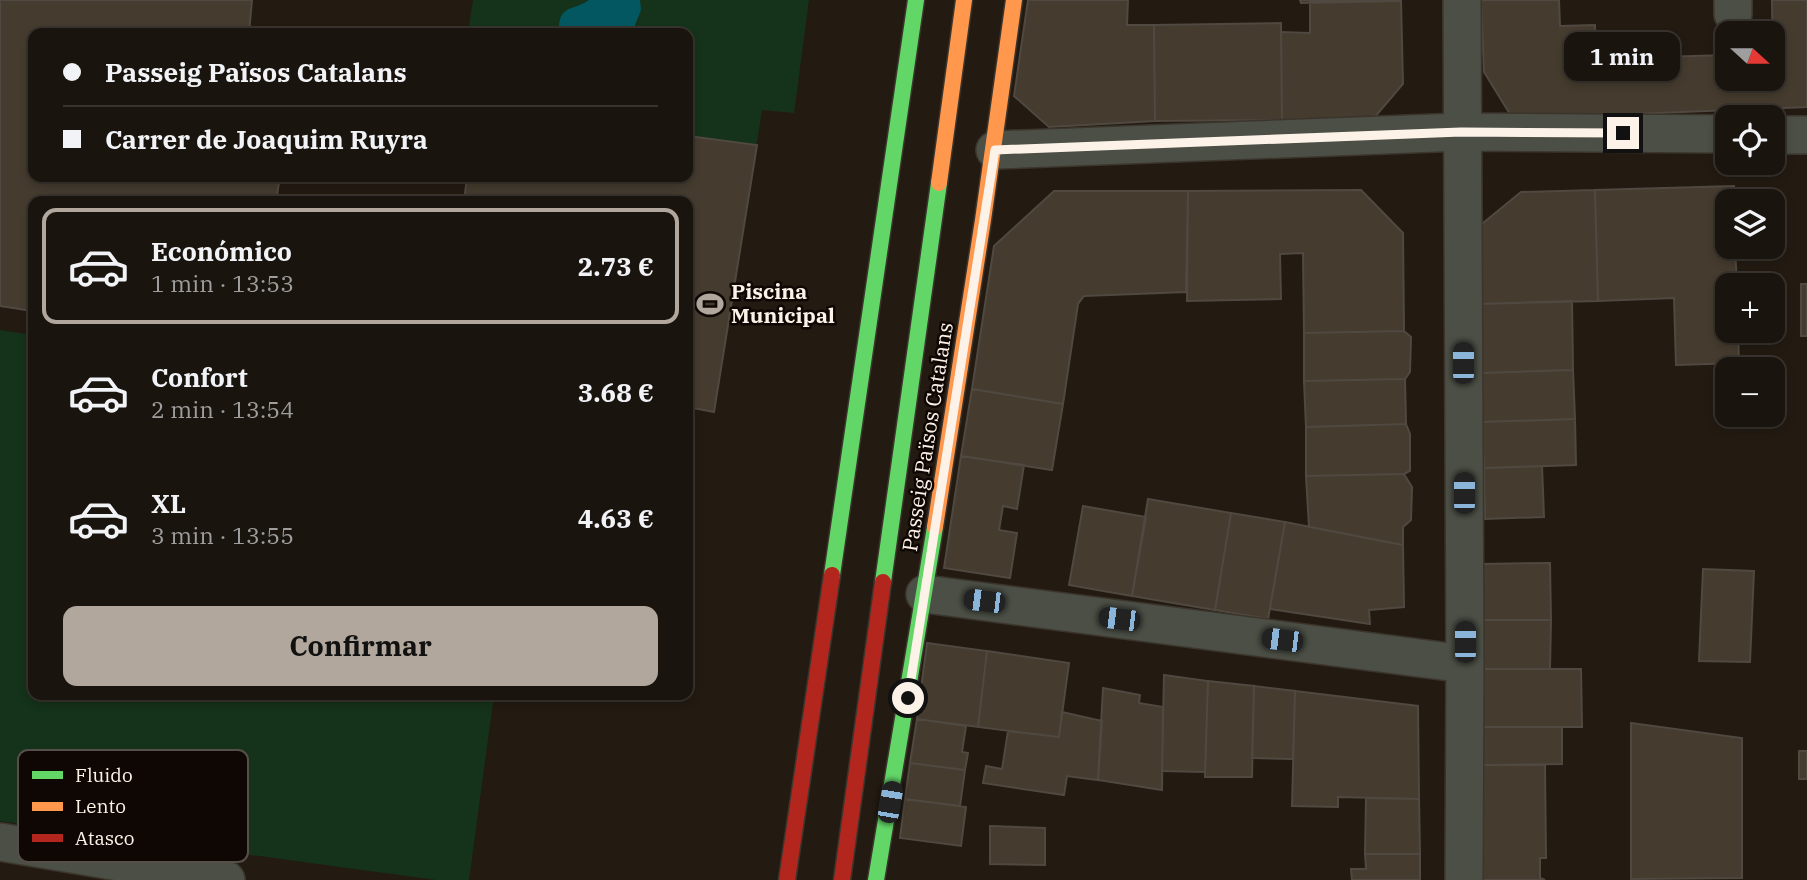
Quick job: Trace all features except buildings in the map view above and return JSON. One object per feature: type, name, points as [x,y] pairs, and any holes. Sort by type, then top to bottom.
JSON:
[{"type":"main road","points":[[787,880],[916,0]]},
{"type":"main road","name":"Passeig Països Catalans","points":[[842,880],[964,0]]},
{"type":"main road","name":"Passeig Països Catalans","points":[[876,880],[925,594],[995,150],[1014,0]]},
{"type":"street","points":[[1462,0],[1464,880]]},
{"type":"street","points":[[995,150],[1461,132],[1715,134]]},
{"type":"street","points":[[1785,135],[1807,135]]},
{"type":"street","points":[[925,594],[1465,664]]},
{"type":"street","points":[[0,842],[18,845]]},
{"type":"street","points":[[119,862],[226,880]]},
{"type":"green space","name":"Piscina Municipal","points":[[473,0],[809,0],[794,113],[762,110],[714,412],[693,408],[693,196],[465,196],[466,182],[693,182],[693,28],[469,28]]},
{"type":"green space","points":[[0,330],[28,334],[28,700],[493,700],[469,880],[436,880],[248,855],[248,750],[18,750],[18,823],[0,821]]},
{"type":"water","points":[[589,0],[640,0],[641,10],[634,28],[559,28],[563,13]]},
{"type":"traffic: fast","points":[[832,575],[916,0]]},
{"type":"traffic: fast","points":[[883,582],[939,183]]},
{"type":"traffic: fast","points":[[876,880],[935,527]]},
{"type":"traffic: slow","points":[[939,183],[964,0]]},
{"type":"traffic: slow","points":[[935,527],[1014,0]]},
{"type":"traffic: jam","points":[[787,880],[832,575]]},
{"type":"traffic: jam","points":[[842,880],[883,582]]},
{"type":"place","name":"Piscina Municipal","points":[[710,304]]},
{"type":"route","points":[[908,698],[995,150],[1461,132],[1623,133]]}]
